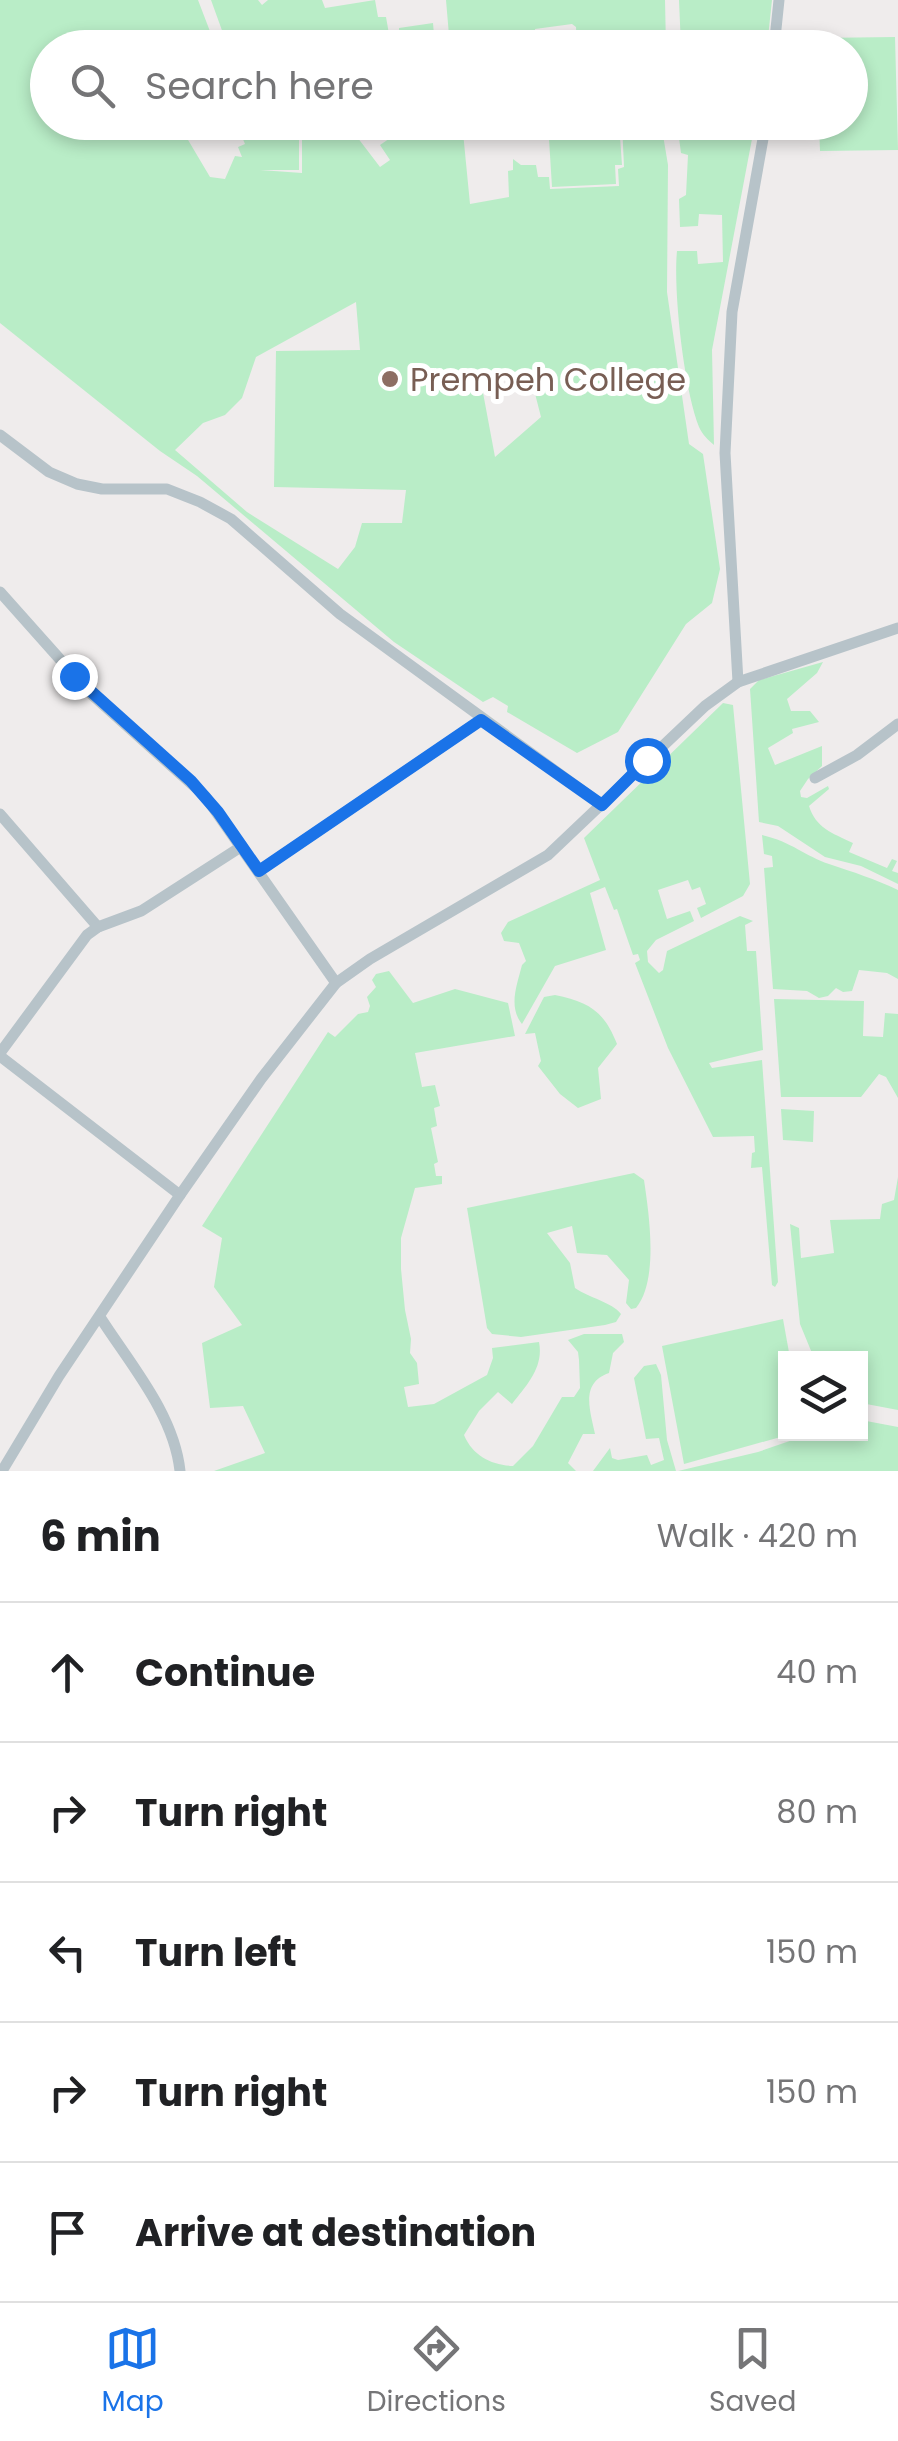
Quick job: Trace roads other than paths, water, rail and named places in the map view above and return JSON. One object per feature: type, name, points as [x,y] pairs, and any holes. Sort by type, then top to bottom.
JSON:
[{"type":"street","points":[[776,30],[779,0]]},
{"type":"street","points":[[738,682],[726,493],[731,330],[763,140]]},
{"type":"street","points":[[0,435],[49,472],[76,484],[102,489],[167,490],[232,519],[340,614],[602,805]]},
{"type":"street","points":[[0,592],[90,693],[191,781],[242,846],[336,983]]},
{"type":"street","points":[[2,1471],[180,1195],[261,1079],[336,983],[370,958],[548,855],[705,706],[738,682],[898,628]]},
{"type":"street","points":[[259,871],[481,720]]},
{"type":"street","points":[[815,778],[857,755],[898,724]]},
{"type":"street","points":[[0,814],[98,927]]},
{"type":"street","points":[[180,1195],[0,1054],[78,946],[98,927],[141,911],[242,846]]},
{"type":"street","points":[[100,1317],[160,1410],[180,1471]]},
{"type":"place","name":"Prempeh College","points":[[390,379]]}]
